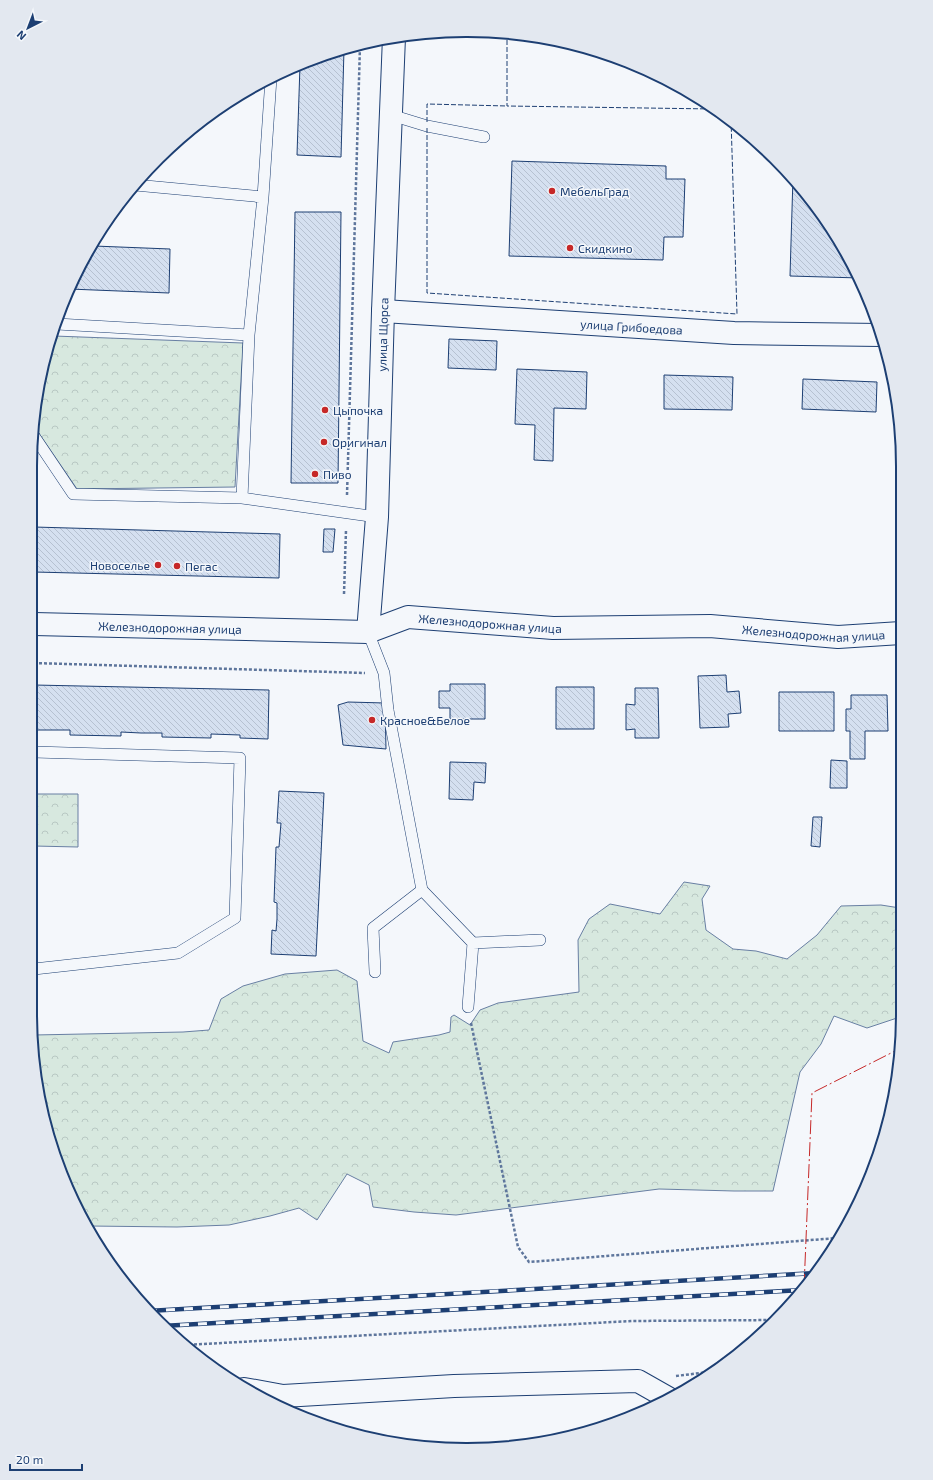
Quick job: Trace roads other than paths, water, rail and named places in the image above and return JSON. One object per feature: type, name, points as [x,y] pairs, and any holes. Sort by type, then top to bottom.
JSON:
[{"type":"street","name":"улица Щорса","points":[[368,632],[377,517],[383,311],[394,43]]},
{"type":"street","name":"улица Грибоедова","points":[[383,311],[734,333],[875,335]]},
{"type":"street","name":"Железнодорожная улица","points":[[37,624],[368,632],[408,617],[553,628],[710,626],[838,637],[896,633]]},
{"type":"street","points":[[266,1393],[283,1396],[454,1386],[638,1381],[663,1395]]},
{"type":"lane","points":[[242,498],[249,335],[263,197],[271,85]]},
{"type":"lane","points":[[391,115],[427,126],[484,137]]},
{"type":"lane","points":[[142,186],[263,197]]},
{"type":"lane","points":[[61,324],[249,335]]},
{"type":"lane","points":[[38,442],[73,494],[242,498],[377,517]]},
{"type":"lane","points":[[368,632],[384,673],[388,710],[422,890],[473,943],[468,1007]]},
{"type":"lane","points":[[37,752],[240,758],[235,918],[178,953],[37,969]]},
{"type":"lane","points":[[375,972],[373,928],[422,890]]},
{"type":"lane","points":[[473,943],[540,940]]},
{"type":"railway","points":[[157,1310],[808,1273]]},
{"type":"railway","points":[[172,1325],[794,1290]]},
{"type":"place","name":"МебельГрад","points":[[552,191]]},
{"type":"place","name":"Скидкино","points":[[570,248]]},
{"type":"place","name":"Цыпочка","points":[[325,410]]},
{"type":"place","name":"Оригинал","points":[[324,442]]},
{"type":"place","name":"Пиво","points":[[315,474]]},
{"type":"place","name":"Новоселье","points":[[158,565]]},
{"type":"place","name":"Пегас","points":[[177,566]]},
{"type":"place","name":"Красное&Белое","points":[[372,720]]}]
